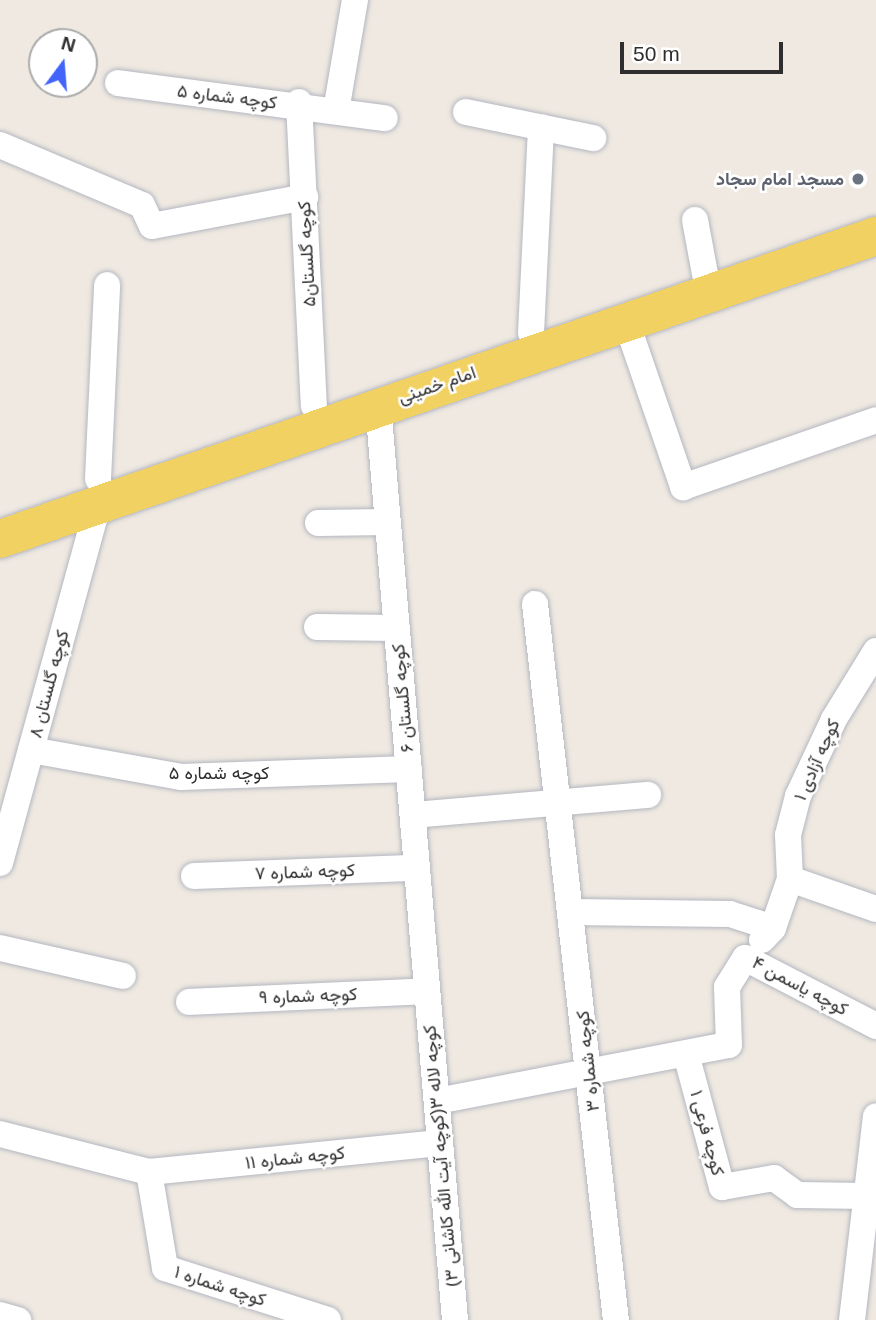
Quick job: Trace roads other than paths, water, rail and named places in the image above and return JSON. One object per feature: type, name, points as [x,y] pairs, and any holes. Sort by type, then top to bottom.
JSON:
[{"type":"main road","name":"امام خمینی","points":[[0,539],[98,492],[314,406],[876,216]]},
{"type":"main road","name":"امام خمینی","points":[[0,511],[98,492],[378,405],[876,236]]},
{"type":"street","points":[[336,111],[355,0]]},
{"type":"street","name":"کوچه شماره ۵","points":[[118,83],[299,104],[386,118]]},
{"type":"street","name":"کوچه گلستان۵","points":[[299,104],[314,406]]},
{"type":"street","points":[[466,112],[593,138]]},
{"type":"street","points":[[531,333],[541,127]]},
{"type":"street","points":[[0,145],[147,215],[305,197]]},
{"type":"street","points":[[695,220],[705,274]]},
{"type":"street","name":"کوچه گلستان ۸","points":[[0,863],[4,830],[31,750],[98,492],[107,285]]},
{"type":"street","points":[[626,321],[683,486],[876,420]]},
{"type":"street","name":"کوچه گلستان ۶","points":[[378,405],[427,991]]},
{"type":"street","points":[[318,523],[388,522]]},
{"type":"street","name":"کوچه شماره ۳","points":[[535,604],[616,1320]]},
{"type":"street","points":[[317,627],[397,628]]},
{"type":"street","name":"کوچه آزادی ۱","points":[[790,879],[788,835],[798,796],[834,719],[876,651]]},
{"type":"street","name":"کوچه شماره ۵","points":[[31,750],[181,776],[408,769]]},
{"type":"street","points":[[413,815],[648,795]]},
{"type":"street","name":"کوچه شماره ۷","points":[[194,876],[417,868]]},
{"type":"street","points":[[745,958],[773,928],[790,879],[876,909]]},
{"type":"street","points":[[571,912],[730,914],[773,928]]},
{"type":"street","points":[[0,947],[122,976]]},
{"type":"street","name":"کوچه یاسمن ۴","points":[[437,1101],[589,1069],[729,1045],[727,987],[745,958],[876,1026]]},
{"type":"street","name":"کوچه شماره ۹","points":[[189,1002],[427,991]]},
{"type":"street","name":"کوچه لاله ۳(کوچه آیت الله کاشانی ۳)","points":[[427,991],[455,1320]]},
{"type":"street","name":"کوچه فرعی ۱","points":[[686,1054],[722,1187],[774,1178],[797,1195],[867,1196]]},
{"type":"street","points":[[852,1320],[876,1116]]},
{"type":"street","name":"کوچه شماره ۱۱","points":[[0,1134],[149,1172],[440,1143]]},
{"type":"street","name":"کوچه شماره ۱","points":[[149,1172],[165,1268],[328,1320]]},
{"type":"street","points":[[0,1315],[18,1320]]},
{"type":"place","name":"مسجد امام سجاد","points":[[858,179]]}]
